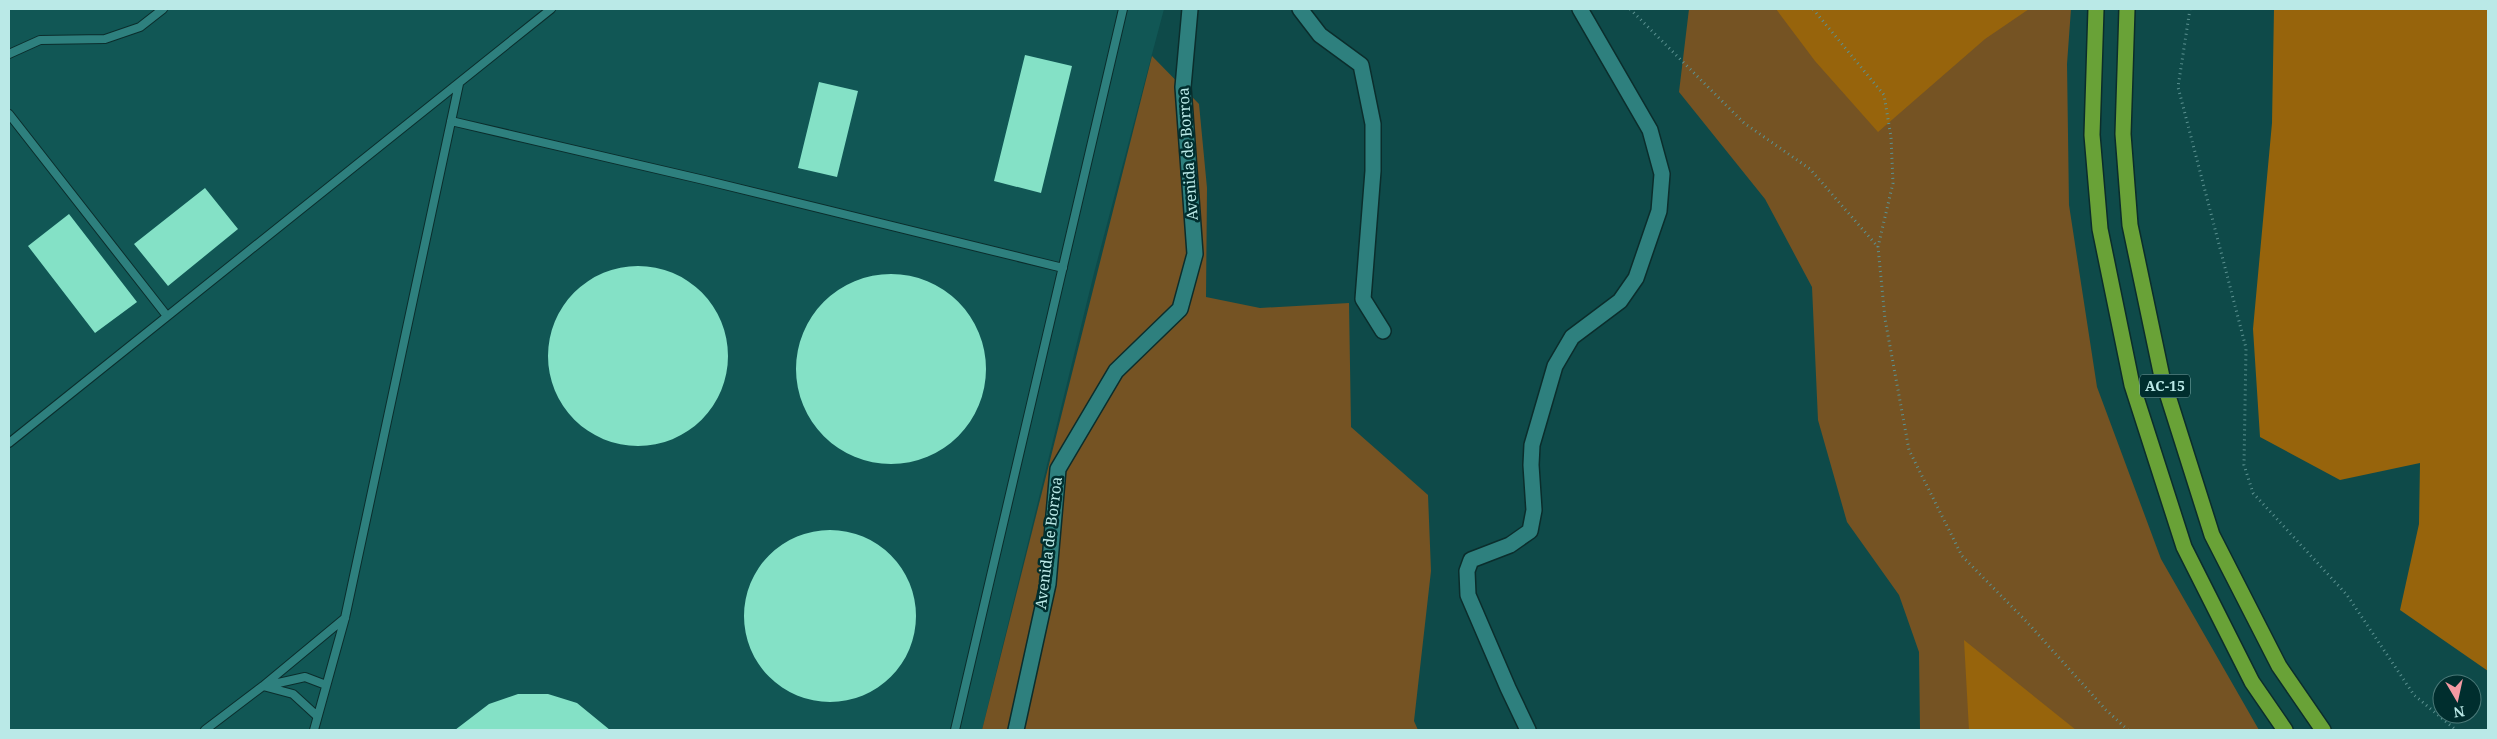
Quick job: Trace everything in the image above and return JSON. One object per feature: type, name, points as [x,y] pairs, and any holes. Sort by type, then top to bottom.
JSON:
[{"type":"highway","name":"AC-15","points":[[2096,9],[2092,135],[2100,229],[2132,385],[2184,547],[2252,682],[2285,730]]},
{"type":"highway","name":"AC-15","points":[[2127,9],[2123,134],[2130,225],[2162,377],[2212,535],[2279,666],[2323,730]]},
{"type":"street","name":"Avenida de Borroa","points":[[1016,730],[1048,584],[1058,469],[1116,371],[1180,309],[1195,254],[1183,87],[1190,9]]},
{"type":"street","points":[[1300,9],[1320,35],[1361,65],[1373,124],[1373,170],[1363,299],[1383,331]]},
{"type":"street","points":[[1528,730],[1468,594],[1467,571],[1471,560],[1510,545],[1530,531],[1534,510],[1531,465],[1532,444],[1555,366],[1572,337],[1620,301],[1636,278],[1658,211],[1662,174],[1650,130],[1580,9]]},
{"type":"lane","points":[[9,54],[40,40],[105,39],[140,27],[163,9]]},
{"type":"lane","points":[[9,443],[551,9]]},
{"type":"lane","points":[[955,730],[1123,9]]},
{"type":"lane","points":[[314,730],[345,618],[459,84]]},
{"type":"lane","points":[[9,114],[167,316]]},
{"type":"lane","points":[[451,121],[704,180],[1063,268]]},
{"type":"lane","points":[[205,730],[263,686],[345,618]]},
{"type":"lane","points":[[263,686],[305,677],[326,685]]},
{"type":"lane","points":[[263,686],[293,694],[317,716]]},
{"type":"path","points":[[1630,9],[1744,123],[1810,169],[1878,247]]},
{"type":"path","points":[[1812,9],[1884,95],[1891,137],[1892,183],[1878,247],[1885,319],[1909,450],[1962,556],[2026,621],[2106,710],[2128,730]]},
{"type":"path","points":[[2190,9],[2178,87],[2246,348],[2244,464],[2253,493],[2347,595],[2414,695],[2456,730]]},
{"type":"shaded area","points":[[9,9],[1164,9],[1094,273],[982,730],[9,730]]},
{"type":"shaded area","points":[[1689,9],[2071,9],[2067,64],[2069,205],[2097,387],[2161,559],[2259,730],[1920,730],[1919,652],[1899,595],[1847,522],[1818,420],[1812,287],[1765,199],[1679,92]]},
{"type":"shaded area","points":[[1776,9],[2029,9],[1985,39],[1878,132],[1815,61]]},
{"type":"shaded area","points":[[2274,9],[2488,9],[2488,671],[2400,610],[2419,524],[2420,463],[2340,480],[2260,437],[2253,329],[2272,123]]},
{"type":"shaded area","points":[[1152,56],[1199,104],[1207,188],[1206,297],[1260,308],[1349,303],[1351,427],[1428,495],[1431,571],[1414,721],[1418,730],[982,730]]},
{"type":"shaded area","points":[[1964,640],[2076,730],[1969,730]]},
{"type":"building","points":[[1025,55],[1072,66],[1041,193],[994,181]]},
{"type":"building","points":[[819,82],[858,91],[837,177],[798,168]]},
{"type":"building","points":[[205,188],[238,229],[168,286],[134,244]]},
{"type":"building","points":[[69,214],[137,302],[95,333],[28,246]]},
{"type":"building","points":[[629,266],[647,266],[672,273],[688,281],[702,292],[713,306],[721,322],[728,347],[728,365],[721,390],[713,406],[702,420],[688,431],[664,442],[647,446],[629,446],[612,442],[588,431],[568,413],[552,382],[548,365],[548,347],[552,330],[563,306],[581,286],[612,270]]},
{"type":"building","points":[[882,274],[900,274],[919,278],[936,285],[958,302],[970,316],[979,333],[986,360],[986,378],[979,405],[970,422],[958,436],[936,453],[919,460],[900,464],[882,464],[863,460],[846,453],[824,436],[812,422],[800,397],[796,378],[796,360],[800,341],[807,324],[824,302],[838,290],[863,278]]},
{"type":"building","points":[[822,530],[838,530],[863,536],[871,540],[885,549],[897,561],[910,583],[916,616],[910,649],[897,671],[885,683],[863,696],[838,702],[822,702],[797,696],[789,692],[775,683],[763,671],[750,649],[744,624],[744,608],[750,583],[754,575],[763,561],[775,549],[797,536]]},
{"type":"building","points":[[518,694],[548,694],[577,703],[610,730],[455,730],[489,704]]}]
